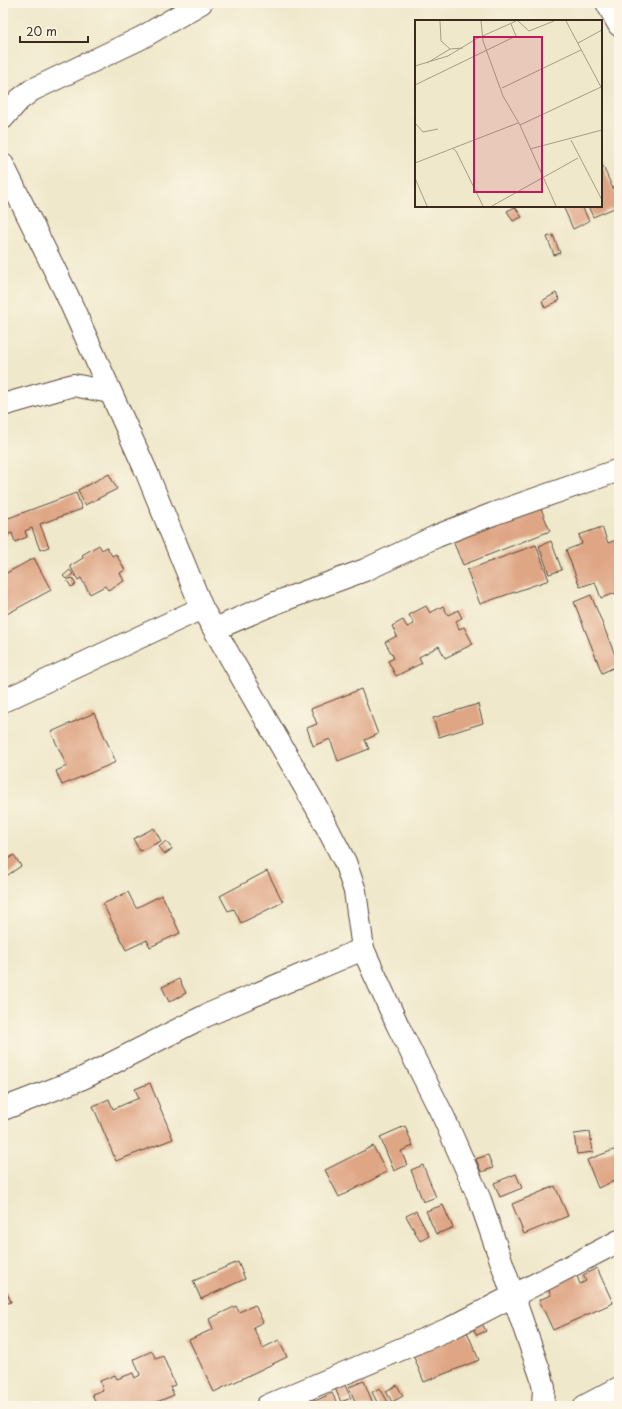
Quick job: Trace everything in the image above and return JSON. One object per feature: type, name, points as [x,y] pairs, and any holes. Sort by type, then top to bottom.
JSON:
[{"type":"street","points":[[3,118],[19,100],[32,90],[141,38],[201,3]]},
{"type":"street","points":[[607,3],[619,25]]},
{"type":"street","points":[[4,170],[66,295],[147,473],[202,608],[317,808],[345,862],[355,891],[363,949],[398,1026],[444,1118],[477,1193],[541,1376],[544,1388],[543,1406]]},
{"type":"street","points":[[73,385],[92,354]]},
{"type":"street","points":[[3,405],[73,385],[110,392]]},
{"type":"street","points":[[215,629],[275,603],[365,570],[437,536],[493,514],[619,470]]},
{"type":"street","points":[[3,701],[202,608]]},
{"type":"street","points":[[3,1109],[84,1078],[205,1016],[363,949]]},
{"type":"street","points":[[267,1406],[451,1328],[619,1241]]},
{"type":"street","points":[[585,1406],[619,1388]]},
{"type":"building","points":[[602,164],[619,202],[619,206],[593,217],[588,207],[602,207]]},
{"type":"building","points":[[515,207],[522,217],[513,221],[507,211]]},
{"type":"building","points":[[563,207],[582,207],[589,221],[573,229]]},
{"type":"building","points":[[553,235],[560,253],[554,255],[547,237]]},
{"type":"building","points":[[556,293],[560,300],[545,308],[542,301]]},
{"type":"building","points":[[109,474],[117,489],[85,505],[78,490]]},
{"type":"building","points":[[76,493],[82,509],[40,524],[49,547],[40,550],[32,528],[25,531],[27,537],[15,542],[12,533],[3,536],[3,520]]},
{"type":"building","points":[[540,506],[550,531],[463,565],[453,541]]},
{"type":"building","points":[[602,527],[608,543],[619,539],[619,592],[601,598],[595,582],[580,587],[566,550],[582,544],[579,535]]},
{"type":"building","points":[[551,541],[562,570],[549,574],[539,546]]},
{"type":"building","points":[[99,545],[102,550],[107,547],[112,556],[116,554],[125,570],[120,573],[124,581],[108,590],[105,586],[90,594],[81,578],[78,580],[70,566],[83,558],[82,555]]},
{"type":"building","points":[[536,545],[549,580],[480,604],[467,570]]},
{"type":"building","points":[[34,558],[51,590],[5,615],[3,611],[3,575]]},
{"type":"building","points":[[70,570],[73,574],[66,579],[63,576]]},
{"type":"building","points":[[72,578],[76,585],[71,587],[67,580]]},
{"type":"building","points":[[591,595],[619,665],[602,673],[574,602]]},
{"type":"building","points":[[426,606],[430,613],[443,606],[448,615],[458,610],[462,618],[456,621],[459,629],[464,627],[473,644],[445,658],[439,646],[419,657],[422,663],[396,676],[388,661],[394,658],[385,642],[397,636],[392,626],[403,620],[407,627],[414,624],[409,615]]},
{"type":"building","points":[[361,689],[378,734],[365,740],[369,749],[338,761],[330,739],[313,746],[307,728],[317,724],[311,709]]},
{"type":"building","points":[[478,704],[483,723],[439,737],[433,718]]},
{"type":"building","points":[[94,713],[116,762],[62,785],[56,771],[67,766],[51,732]]},
{"type":"building","points":[[154,828],[161,841],[140,851],[133,839]]},
{"type":"building","points":[[166,841],[172,849],[165,854],[159,847]]},
{"type":"building","points":[[14,855],[21,866],[5,877],[3,873],[3,862]]},
{"type":"building","points":[[267,871],[283,902],[241,923],[234,909],[228,911],[220,896]]},
{"type":"building","points":[[128,892],[136,908],[162,895],[180,933],[150,947],[147,940],[126,950],[103,904]]},
{"type":"building","points":[[179,979],[186,993],[169,1002],[162,987]]},
{"type":"building","points":[[150,1083],[173,1139],[116,1161],[93,1106],[109,1099],[113,1109],[139,1098],[135,1089]]},
{"type":"building","points":[[405,1126],[413,1146],[401,1151],[407,1165],[394,1171],[380,1137]]},
{"type":"building","points":[[590,1132],[593,1152],[577,1154],[574,1134]]},
{"type":"building","points":[[373,1146],[387,1172],[339,1197],[325,1170]]},
{"type":"building","points":[[619,1148],[619,1179],[598,1188],[587,1160]]},
{"type":"building","points":[[488,1155],[493,1168],[481,1172],[476,1159]]},
{"type":"building","points":[[423,1165],[436,1197],[423,1202],[411,1170]]},
{"type":"building","points":[[516,1174],[522,1188],[500,1197],[494,1183]]},
{"type":"building","points":[[555,1186],[568,1216],[524,1234],[512,1204]]},
{"type":"building","points":[[443,1205],[453,1228],[436,1234],[426,1211]]},
{"type":"building","points":[[416,1211],[429,1236],[420,1241],[406,1216]]},
{"type":"building","points":[[238,1262],[245,1279],[201,1299],[193,1281]]},
{"type":"building","points":[[597,1268],[613,1303],[553,1330],[539,1300],[551,1295],[546,1284],[575,1271],[580,1284],[586,1281],[583,1275]]},
{"type":"building","points":[[3,1284],[11,1302],[3,1305]]},
{"type":"building","points":[[255,1305],[263,1322],[253,1327],[263,1348],[279,1340],[287,1357],[214,1392],[189,1340],[213,1329],[209,1319],[236,1306],[239,1312]]},
{"type":"building","points":[[479,1318],[486,1331],[477,1335],[470,1323]]},
{"type":"building","points":[[467,1332],[479,1360],[424,1382],[413,1355]]},
{"type":"building","points":[[152,1351],[156,1359],[163,1356],[175,1385],[170,1387],[174,1395],[147,1406],[97,1406],[92,1394],[103,1390],[100,1381],[115,1375],[117,1379],[133,1373],[135,1378],[140,1375],[134,1359]]},
{"type":"building","points":[[341,1377],[351,1398],[341,1402],[332,1381]]},
{"type":"building","points":[[364,1381],[374,1406],[357,1406],[349,1387]]},
{"type":"building","points":[[397,1385],[403,1396],[392,1402],[386,1391]]},
{"type":"building","points":[[380,1388],[390,1406],[379,1406],[372,1392]]},
{"type":"building","points":[[332,1393],[338,1405],[347,1402],[349,1406],[299,1406],[298,1402],[313,1395],[315,1401]]}]
